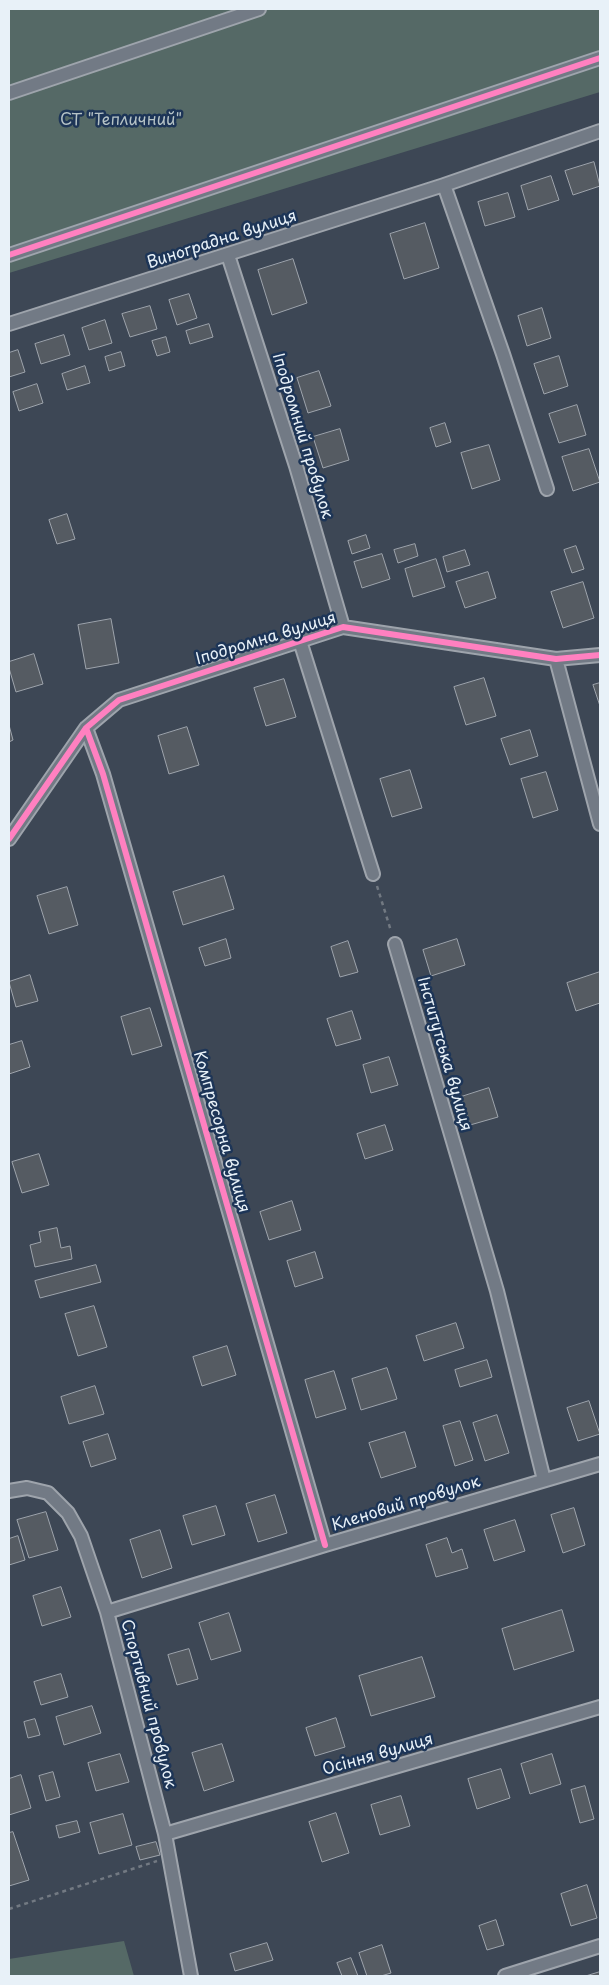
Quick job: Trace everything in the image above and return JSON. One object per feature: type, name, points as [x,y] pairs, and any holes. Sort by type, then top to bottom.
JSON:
[{"type":"street","points":[[9,93],[259,9]]},
{"type":"street","points":[[9,255],[600,58]]},
{"type":"street","name":"Виноградна вулиця","points":[[9,324],[444,185],[600,131]]},
{"type":"street","points":[[444,185],[503,354],[547,489]]},
{"type":"street","name":"Іподромний провулок","points":[[228,255],[296,466],[343,627]]},
{"type":"street","name":"Іподромна вулиця","points":[[9,839],[86,728],[119,700],[343,627],[556,659],[600,655]]},
{"type":"street","points":[[300,641],[373,874]]},
{"type":"street","points":[[556,659],[600,824]]},
{"type":"street","name":"Компресорна вулиця","points":[[86,728],[103,774],[326,1545]]},
{"type":"street","name":"Інститутська вулиця","points":[[395,944],[497,1291],[544,1480]]},
{"type":"street","name":"Кленовий провулок","points":[[107,1612],[600,1464]]},
{"type":"street","name":"Спортивний провулок","points":[[9,1491],[27,1488],[48,1493],[68,1513],[81,1536],[107,1612],[165,1834],[191,1976]]},
{"type":"street","name":"Осіння вулиця","points":[[165,1834],[600,1707]]},
{"type":"street","points":[[510,1975],[600,1946]]},
{"type":"path","points":[[373,874],[395,944]]},
{"type":"path","points":[[9,1909],[169,1858]]},
{"type":"green space","name":"СТ \"Тепличний\"","points":[[9,9],[600,9],[600,92],[9,273]]},
{"type":"green space","points":[[124,1941],[134,1976],[9,1976],[9,1959]]},
{"type":"building","points":[[594,162],[600,186],[573,195],[565,171]]},
{"type":"building","points":[[551,176],[559,200],[528,210],[521,186]]},
{"type":"building","points":[[508,193],[515,217],[485,226],[478,202]]},
{"type":"building","points":[[425,223],[439,268],[404,279],[390,234]]},
{"type":"building","points":[[293,259],[307,303],[272,315],[258,270]]},
{"type":"building","points":[[189,294],[197,318],[177,325],[169,300]]},
{"type":"building","points":[[150,306],[157,329],[130,337],[122,314]]},
{"type":"building","points":[[542,308],[551,338],[527,346],[518,316]]},
{"type":"building","points":[[105,320],[112,343],[89,350],[82,328]]},
{"type":"building","points":[[209,324],[213,337],[190,344],[186,331]]},
{"type":"building","points":[[64,335],[70,355],[41,364],[35,344]]},
{"type":"building","points":[[166,337],[170,352],[157,356],[152,341]]},
{"type":"building","points":[[18,350],[25,372],[9,377],[9,353]]},
{"type":"building","points":[[121,352],[125,366],[109,371],[105,357]]},
{"type":"building","points":[[559,356],[568,386],[544,394],[534,364]]},
{"type":"building","points":[[85,366],[90,383],[67,390],[62,374]]},
{"type":"building","points":[[319,371],[331,406],[308,413],[297,378]]},
{"type":"building","points":[[37,384],[43,403],[19,411],[13,392]]},
{"type":"building","points":[[577,405],[586,435],[559,443],[549,414]]},
{"type":"building","points":[[445,423],[451,442],[436,447],[430,428]]},
{"type":"building","points":[[340,429],[349,460],[323,468],[313,437]]},
{"type":"building","points":[[489,445],[500,480],[472,489],[461,453]]},
{"type":"building","points":[[589,449],[600,482],[573,491],[562,457]]},
{"type":"building","points":[[67,514],[75,539],[57,544],[49,520]]},
{"type":"building","points":[[366,535],[370,548],[352,554],[348,541]]},
{"type":"building","points":[[415,544],[418,556],[398,563],[394,550]]},
{"type":"building","points":[[576,546],[584,569],[572,573],[564,550]]},
{"type":"building","points":[[465,550],[470,565],[447,572],[443,557]]},
{"type":"building","points":[[382,554],[390,579],[362,588],[354,562]]},
{"type":"building","points":[[436,559],[445,587],[413,597],[405,569]]},
{"type":"building","points":[[488,572],[496,598],[465,608],[456,582]]},
{"type":"building","points":[[583,582],[594,618],[563,628],[551,592]]},
{"type":"building","points":[[111,619],[119,663],[86,669],[78,625]]},
{"type":"building","points":[[34,654],[43,684],[16,692],[9,662]]},
{"type":"building","points":[[484,678],[496,716],[466,725],[454,687]]},
{"type":"building","points":[[284,679],[296,717],[266,726],[254,688]]},
{"type":"building","points":[[600,683],[600,706],[593,685]]},
{"type":"building","points":[[9,725],[13,740],[9,742]]},
{"type":"building","points":[[187,727],[199,765],[169,774],[158,736]]},
{"type":"building","points":[[530,730],[538,756],[510,765],[501,739]]},
{"type":"building","points":[[410,770],[422,808],[392,817],[380,779]]},
{"type":"building","points":[[546,772],[558,810],[533,818],[521,779]]},
{"type":"building","points":[[224,876],[234,909],[183,925],[173,892]]},
{"type":"building","points":[[67,887],[78,925],[49,934],[37,896]]},
{"type":"building","points":[[226,939],[231,958],[205,966],[199,948]]},
{"type":"building","points":[[457,939],[465,965],[431,976],[423,950]]},
{"type":"building","points":[[348,941],[358,972],[340,977],[331,947]]},
{"type":"building","points":[[600,972],[600,1003],[576,1011],[567,983]]},
{"type":"building","points":[[30,975],[38,1001],[16,1007],[9,982]]},
{"type":"building","points":[[150,1008],[162,1046],[132,1055],[121,1017]]},
{"type":"building","points":[[352,1011],[361,1039],[336,1046],[327,1019]]},
{"type":"building","points":[[22,1041],[30,1067],[9,1074],[9,1045]]},
{"type":"building","points":[[389,1057],[398,1085],[371,1093],[363,1065]]},
{"type":"building","points":[[489,1088],[498,1117],[470,1125],[461,1097]]},
{"type":"building","points":[[385,1125],[393,1150],[365,1159],[357,1134]]},
{"type":"building","points":[[39,1154],[49,1185],[22,1193],[12,1162]]},
{"type":"building","points":[[292,1201],[301,1230],[269,1240],[260,1212]]},
{"type":"building","points":[[57,1228],[61,1248],[70,1246],[72,1259],[35,1267],[30,1245],[41,1242],[39,1232]]},
{"type":"building","points":[[315,1252],[323,1278],[295,1287],[287,1261]]},
{"type":"building","points":[[96,1265],[101,1282],[40,1298],[35,1281]]},
{"type":"building","points":[[94,1306],[107,1347],[78,1356],[65,1314]]},
{"type":"building","points":[[456,1323],[464,1348],[424,1361],[416,1336]]},
{"type":"building","points":[[227,1346],[236,1375],[202,1386],[193,1357]]},
{"type":"building","points":[[487,1360],[492,1377],[460,1387],[455,1370]]},
{"type":"building","points":[[387,1368],[397,1399],[361,1410],[352,1379]]},
{"type":"building","points":[[334,1371],[346,1409],[316,1418],[305,1380]]},
{"type":"building","points":[[95,1386],[104,1414],[69,1424],[61,1397]]},
{"type":"building","points":[[589,1401],[600,1434],[578,1441],[567,1408]]},
{"type":"building","points":[[497,1415],[509,1453],[485,1461],[473,1423]]},
{"type":"building","points":[[460,1421],[473,1460],[455,1466],[443,1426]]},
{"type":"building","points":[[405,1432],[416,1467],[381,1478],[369,1443]]},
{"type":"building","points":[[108,1434],[116,1459],[91,1467],[83,1442]]},
{"type":"building","points":[[275,1495],[287,1533],[258,1542],[246,1504]]},
{"type":"building","points":[[216,1506],[225,1535],[192,1545],[183,1516]]},
{"type":"building","points":[[574,1508],[585,1545],[563,1553],[551,1515]]},
{"type":"building","points":[[46,1512],[58,1550],[29,1558],[17,1520]]},
{"type":"building","points":[[515,1520],[525,1551],[494,1561],[484,1530]]},
{"type":"building","points":[[160,1530],[172,1568],[142,1578],[130,1540]]},
{"type":"building","points":[[18,1536],[25,1560],[9,1565],[9,1539]]},
{"type":"building","points":[[447,1538],[452,1553],[462,1549],[468,1568],[436,1577],[426,1545]]},
{"type":"building","points":[[61,1587],[71,1617],[42,1626],[33,1596]]},
{"type":"building","points":[[562,1610],[574,1651],[514,1670],[502,1629]]},
{"type":"building","points":[[229,1613],[241,1651],[211,1660],[199,1623]]},
{"type":"building","points":[[189,1649],[198,1679],[177,1685],[168,1655]]},
{"type":"building","points":[[422,1657],[435,1697],[371,1716],[359,1676]]},
{"type":"building","points":[[61,1674],[68,1697],[41,1705],[34,1682]]},
{"type":"building","points":[[92,1706],[101,1733],[64,1745],[56,1717]]},
{"type":"building","points":[[336,1718],[345,1747],[315,1756],[306,1728]]},
{"type":"building","points":[[35,1719],[40,1735],[28,1738],[24,1722]]},
{"type":"building","points":[[222,1744],[234,1781],[204,1791],[192,1753]]},
{"type":"building","points":[[120,1754],[129,1782],[96,1791],[88,1763]]},
{"type":"building","points":[[552,1754],[561,1784],[530,1794],[521,1764]]},
{"type":"building","points":[[501,1769],[510,1798],[477,1809],[468,1779]]},
{"type":"building","points":[[53,1772],[60,1797],[46,1801],[39,1776]]},
{"type":"building","points":[[21,1775],[31,1808],[9,1815],[9,1779]]},
{"type":"building","points":[[585,1786],[594,1819],[580,1823],[571,1790]]},
{"type":"building","points":[[401,1796],[410,1826],[380,1835],[371,1805]]},
{"type":"building","points":[[336,1813],[349,1853],[322,1862],[309,1822]]},
{"type":"building","points":[[123,1814],[132,1845],[99,1854],[90,1823]]},
{"type":"building","points":[[77,1821],[80,1832],[59,1838],[56,1826]]},
{"type":"building","points":[[13,1832],[29,1880],[9,1886],[9,1833]]},
{"type":"building","points":[[156,1842],[160,1855],[140,1860],[136,1847]]},
{"type":"building","points":[[587,1885],[597,1918],[571,1926],[561,1894]]},
{"type":"building","points":[[496,1920],[504,1945],[487,1950],[479,1926]]},
{"type":"building","points":[[267,1943],[273,1960],[235,1971],[230,1954]]},
{"type":"building","points":[[382,1945],[391,1973],[381,1976],[367,1976],[359,1953]]},
{"type":"building","points":[[351,1958],[358,1976],[342,1976],[337,1963]]},
{"type":"building","points":[[600,1972],[600,1976],[586,1976]]},
{"type":"cycle path","points":[[9,255],[600,58]]},
{"type":"cycle path","points":[[9,839],[86,728],[119,700],[343,627],[556,659],[600,655]]},
{"type":"cycle path","points":[[86,728],[103,774],[325,1545]]}]
